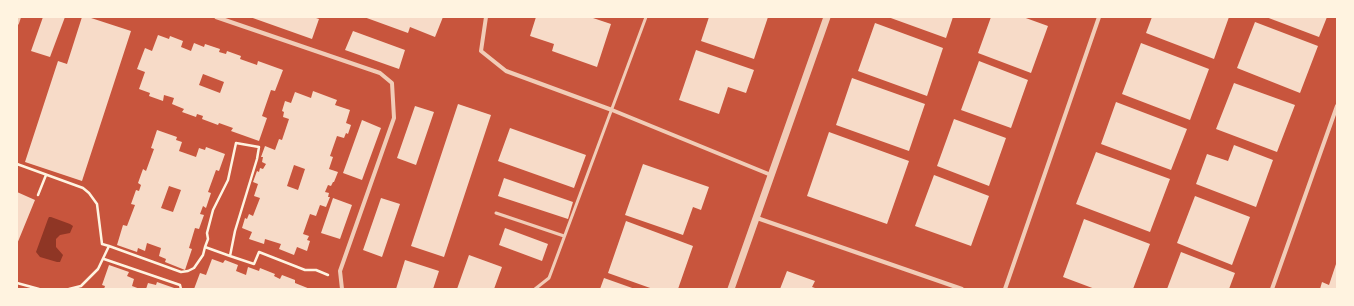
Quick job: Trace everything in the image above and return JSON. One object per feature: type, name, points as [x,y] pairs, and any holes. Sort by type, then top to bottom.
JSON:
[{"type":"street","points":[[17,23],[19,17]]},
{"type":"street","points":[[216,17],[380,73],[392,83],[394,118],[340,271],[342,289]]},
{"type":"street","points":[[486,17],[481,51],[506,71],[612,110],[772,176]]},
{"type":"street","points":[[731,289],[827,17]]},
{"type":"street","points":[[1005,289],[1099,17]]},
{"type":"street","points":[[1272,289],[1337,106]]},
{"type":"street","points":[[757,218],[962,289]]},
{"type":"lane","points":[[535,289],[548,278],[646,17]]},
{"type":"lane","points":[[496,213],[564,236]]},
{"type":"path","points":[[17,164],[83,188],[89,193],[97,204],[102,244],[181,272],[194,268],[203,255],[208,239],[208,226],[213,210],[228,180],[236,143],[259,147],[257,159],[235,231],[230,256]]},
{"type":"path","points":[[38,195],[46,175]]},
{"type":"path","points":[[69,289],[81,286],[98,269],[109,246]]},
{"type":"path","points":[[205,248],[254,264],[259,252],[305,270],[316,270],[341,280]]},
{"type":"path","points":[[104,259],[180,285],[181,289]]},
{"type":"path","points":[[17,283],[39,289]]},
{"type":"shaded area","points":[[49,217],[73,226],[70,233],[60,235],[56,239],[56,247],[63,255],[60,262],[40,257],[36,252]]},
{"type":"building","points":[[43,17],[65,17],[50,57],[31,51]]},
{"type":"building","points":[[82,17],[88,17],[131,31],[82,181],[25,162],[58,61],[67,64]]},
{"type":"building","points":[[250,17],[313,17],[319,19],[312,39]]},
{"type":"building","points":[[364,17],[443,17],[435,37],[410,27],[408,33]]},
{"type":"building","points":[[536,17],[590,17],[611,24],[597,67],[552,51],[554,44],[530,36]]},
{"type":"building","points":[[709,17],[768,17],[754,59],[701,41]]},
{"type":"building","points":[[888,17],[953,17],[946,38]]},
{"type":"building","points":[[991,17],[1023,17],[1048,26],[1031,73],[978,53]]},
{"type":"building","points":[[1152,17],[1229,17],[1214,59],[1146,33]]},
{"type":"building","points":[[1266,17],[1327,17],[1319,37]]},
{"type":"building","points":[[1255,22],[1318,46],[1300,93],[1237,68]]},
{"type":"building","points":[[875,23],[943,48],[927,96],[858,71]]},
{"type":"building","points":[[353,31],[405,50],[399,69],[345,50]]},
{"type":"building","points":[[158,35],[169,39],[170,36],[183,41],[181,47],[191,51],[194,43],[204,47],[205,44],[220,49],[219,52],[226,54],[227,51],[241,56],[240,59],[257,65],[258,61],[283,70],[275,91],[271,90],[262,116],[267,118],[259,141],[231,131],[233,128],[219,123],[218,125],[202,119],[203,116],[197,114],[196,117],[182,112],[184,109],[172,104],[174,98],[164,95],[163,101],[149,96],[150,93],[139,89],[145,72],[137,69],[145,48],[152,51]],"holes":[[[203,74],[224,82],[220,93],[199,85]]]},
{"type":"building","points":[[1141,43],[1209,69],[1190,120],[1122,94]]},
{"type":"building","points":[[696,50],[754,70],[746,93],[728,87],[719,114],[679,100]]},
{"type":"building","points":[[979,61],[1028,80],[1011,128],[961,110]]},
{"type":"building","points":[[852,78],[925,104],[909,151],[836,125]]},
{"type":"building","points":[[1234,83],[1295,105],[1277,152],[1216,129]]},
{"type":"building","points":[[313,91],[337,100],[335,105],[350,110],[346,123],[351,125],[348,134],[346,133],[344,138],[337,136],[330,156],[333,157],[329,169],[338,172],[334,182],[331,186],[328,185],[325,192],[329,193],[328,197],[330,197],[326,207],[320,205],[316,216],[310,214],[303,234],[309,236],[307,240],[310,241],[307,251],[297,247],[294,255],[279,249],[281,244],[265,239],[264,244],[249,239],[252,232],[242,228],[245,218],[247,219],[249,214],[253,216],[260,198],[254,196],[258,184],[253,182],[257,171],[259,172],[260,168],[263,169],[266,164],[262,162],[263,157],[261,157],[265,146],[275,150],[279,139],[282,140],[289,119],[283,117],[284,112],[282,111],[285,101],[291,103],[295,92],[311,98]],"holes":[[[294,165],[305,169],[298,190],[287,186]]]},
{"type":"building","points":[[1116,102],[1187,129],[1171,170],[1101,144]]},
{"type":"building","points":[[458,104],[491,115],[444,257],[411,246]]},
{"type":"building","points":[[415,106],[434,112],[416,165],[397,158]]},
{"type":"building","points":[[954,119],[1006,138],[989,186],[937,166]]},
{"type":"building","points":[[362,120],[381,128],[362,180],[343,173]]},
{"type":"building","points":[[510,128],[586,155],[574,188],[498,161]]},
{"type":"building","points":[[157,130],[177,137],[176,140],[182,142],[179,151],[196,157],[199,148],[205,150],[206,147],[225,154],[219,171],[216,170],[208,192],[211,193],[206,208],[203,206],[200,214],[204,215],[199,229],[195,228],[189,248],[192,249],[185,270],[165,262],[166,259],[159,256],[161,248],[147,243],[145,251],[138,248],[137,252],[117,245],[123,225],[127,226],[135,205],[131,204],[136,190],[139,191],[141,185],[138,183],[143,169],[146,171],[154,149],[151,148]],"holes":[[[169,186],[181,190],[173,212],[161,208]]]},
{"type":"building","points":[[829,132],[909,161],[887,224],[807,196]]},
{"type":"building","points":[[1234,145],[1273,160],[1256,207],[1196,184],[1207,154],[1228,161]]},
{"type":"building","points":[[1096,152],[1170,179],[1150,232],[1076,204]]},
{"type":"building","points":[[643,164],[709,187],[701,210],[693,207],[683,235],[625,215]]},
{"type":"building","points":[[934,175],[989,196],[971,246],[915,226]]},
{"type":"building","points":[[504,178],[573,202],[568,219],[498,196]]},
{"type":"building","points":[[17,192],[35,200],[17,244]]},
{"type":"building","points":[[1195,196],[1250,217],[1232,265],[1177,243]]},
{"type":"building","points":[[333,198],[352,205],[340,239],[321,233]]},
{"type":"building","points":[[381,198],[400,204],[382,257],[363,250]]},
{"type":"building","points":[[1084,219],[1150,244],[1133,289],[1095,289],[1063,277]]},
{"type":"building","points":[[626,221],[693,246],[678,289],[653,289],[608,273]]},
{"type":"building","points":[[505,228],[548,244],[542,261],[499,245]]},
{"type":"building","points":[[1181,252],[1235,273],[1229,289],[1167,289]]},
{"type":"building","points":[[469,255],[502,267],[494,289],[457,289]]},
{"type":"building","points":[[212,259],[223,263],[225,260],[238,265],[236,271],[246,275],[248,267],[259,271],[260,268],[275,274],[274,276],[280,279],[282,275],[295,280],[295,283],[310,289],[194,289],[200,273],[206,275]]},
{"type":"building","points":[[405,260],[439,271],[433,289],[396,289]]},
{"type":"building","points":[[1337,261],[1337,289],[1320,289],[1322,282],[1329,285]]},
{"type":"building","points":[[109,265],[129,272],[127,276],[134,279],[132,286],[140,289],[104,289],[105,286],[102,285]]},
{"type":"building","points":[[787,271],[815,281],[812,287],[818,289],[780,289]]},
{"type":"building","points":[[604,278],[635,289],[600,289]]},
{"type":"building","points":[[157,282],[177,289],[146,289],[148,283],[156,285]]}]
